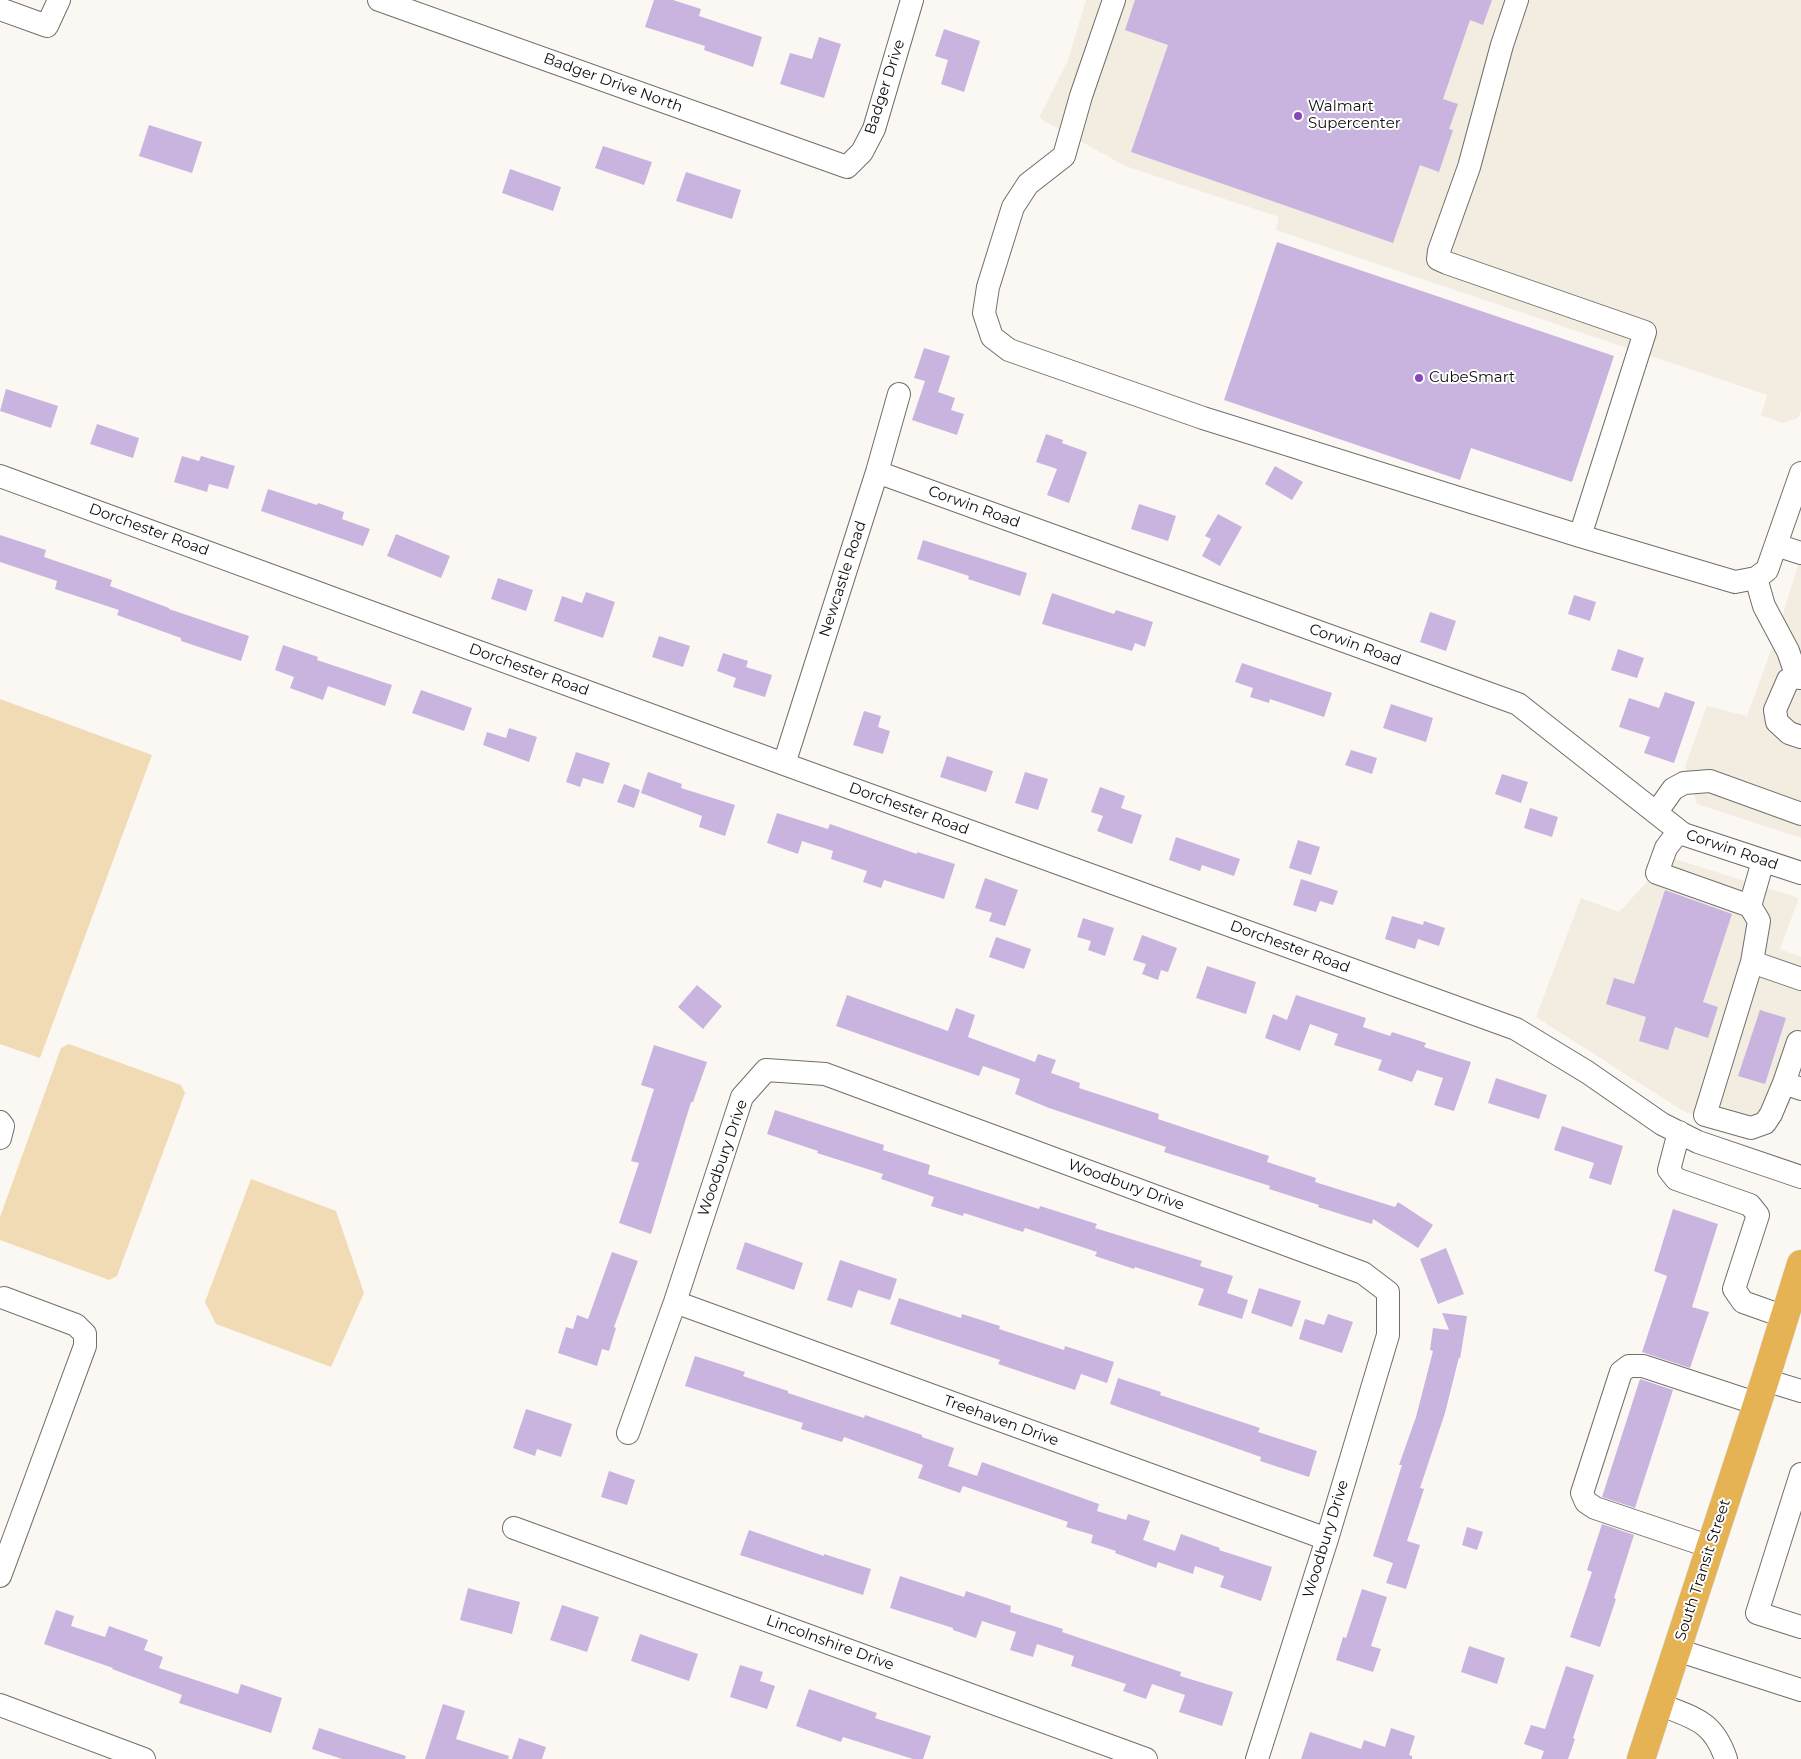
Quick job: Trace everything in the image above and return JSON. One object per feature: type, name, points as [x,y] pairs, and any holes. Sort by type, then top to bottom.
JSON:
[{"type":"highway","name":"South Transit Street","points":[[1641,1759],[1762,1392],[1801,1264]]},
{"type":"street","points":[[0,9],[47,26],[59,0]]},
{"type":"street","name":"Badger Drive North","points":[[379,0],[847,167]]},
{"type":"street","name":"Badger Drive","points":[[847,167],[862,152],[874,129],[912,0]]},
{"type":"street","points":[[1114,0],[1081,96],[1064,156],[1028,184],[1013,207],[988,287],[984,313],[992,336],[1008,350],[1203,418],[1580,536],[1735,582],[1756,578],[1767,570],[1801,474]]},
{"type":"street","points":[[1518,0],[1502,45],[1469,167],[1439,251],[1438,259],[1645,332],[1580,536]]},
{"type":"street","name":"Newcastle Road","points":[[784,764],[877,472],[899,394]]},
{"type":"street","name":"Corwin Road","points":[[877,472],[1518,704],[1683,834],[1801,874]]},
{"type":"street","name":"Dorchester Road","points":[[0,476],[1516,1030],[1588,1072],[1662,1124],[1689,1137],[1801,1177]]},
{"type":"street","points":[[1776,545],[1801,553]]},
{"type":"street","points":[[1756,578],[1764,606],[1788,651],[1799,677],[1788,680],[1775,710],[1776,722],[1789,733],[1801,737]]},
{"type":"street","points":[[1656,813],[1672,789],[1684,782],[1710,781],[1801,814]]},
{"type":"street","points":[[1679,830],[1666,848],[1657,873],[1750,906],[1759,921],[1752,962],[1705,1115],[1669,1170],[1676,1179],[1750,1205],[1758,1214],[1734,1290],[1743,1302],[1785,1317]]},
{"type":"street","points":[[1750,906],[1763,861]]},
{"type":"street","points":[[1752,962],[1801,979]]},
{"type":"street","points":[[1705,1115],[1750,1128],[1765,1123],[1793,1086],[1798,1042],[1801,1043]]},
{"type":"street","name":"Woodbury Drive","points":[[628,1433],[676,1302],[742,1097],[766,1070],[825,1074],[1363,1273],[1388,1292],[1388,1335],[1327,1539],[1257,1759]]},
{"type":"street","points":[[0,1122],[3,1126],[0,1138]]},
{"type":"street","points":[[0,1576],[85,1346],[85,1334],[76,1325],[1,1296]]},
{"type":"street","name":"Treehaven Drive","points":[[676,1302],[1327,1539]]},
{"type":"street","points":[[1711,1547],[1595,1508],[1586,1502],[1582,1493],[1622,1372],[1629,1366],[1643,1366],[1762,1392],[1801,1391]]},
{"type":"street","points":[[1801,1474],[1756,1613],[1801,1627]]},
{"type":"street","name":"Lincolnshire Drive","points":[[514,1528],[1146,1759]]},
{"type":"street","points":[[1677,1650],[1801,1690]]},
{"type":"street","points":[[1659,1704],[1696,1720],[1712,1730],[1731,1757]]},
{"type":"street","points":[[0,1705],[144,1759]]},
{"type":"shaded area","points":[[1086,0],[1801,0],[1801,411],[1798,418],[1782,423],[1761,415],[1767,395],[1276,230],[1279,217],[1125,166],[1039,118],[1068,60]]},
{"type":"shaded area","points":[[1801,556],[1801,838],[1697,804],[1685,766],[1707,706],[1747,716],[1774,642]]},
{"type":"shaded area","points":[[0,699],[152,755],[40,1058],[0,1044]]},
{"type":"shaded area","points":[[1656,853],[1799,898],[1780,949],[1801,957],[1801,1070],[1789,1106],[1757,1137],[1683,1111],[1536,1017],[1581,898],[1619,912],[1646,883]]},
{"type":"shaded area","points":[[69,1044],[181,1085],[185,1093],[117,1276],[109,1280],[0,1240],[0,1217],[61,1048]]},
{"type":"shaded area","points":[[251,1179],[336,1211],[364,1293],[331,1367],[216,1324],[205,1302]]},
{"type":"building","points":[[654,0],[673,0],[701,9],[699,16],[762,37],[753,67],[704,50],[705,46],[645,27]]},
{"type":"building","name":"Walmart Supercenter","points":[[1135,0],[1492,0],[1483,25],[1470,20],[1443,99],[1458,104],[1449,129],[1453,130],[1439,172],[1420,165],[1393,243],[1131,152],[1168,45],[1125,30]]},
{"type":"building","points":[[944,29],[980,41],[964,92],[941,84],[948,60],[935,56]]},
{"type":"building","points":[[819,37],[841,44],[824,98],[780,84],[790,53],[812,59]]},
{"type":"building","points":[[149,125],[202,142],[192,173],[139,156]]},
{"type":"building","points":[[603,146],[652,162],[644,185],[595,168]]},
{"type":"building","points":[[510,169],[561,187],[553,211],[502,193]]},
{"type":"building","points":[[686,172],[741,190],[732,219],[676,201]]},
{"type":"building","name":"CubeSmart","points":[[1277,242],[1614,356],[1572,482],[1471,448],[1460,480],[1224,400]]},
{"type":"building","points":[[924,348],[950,356],[938,392],[955,398],[951,410],[964,414],[957,435],[912,420],[925,381],[914,378]]},
{"type":"building","points":[[6,389],[58,406],[51,428],[0,411]]},
{"type":"building","points":[[97,424],[139,438],[133,458],[90,444]]},
{"type":"building","points":[[1046,434],[1063,440],[1062,443],[1087,452],[1069,503],[1047,495],[1057,469],[1036,462]]},
{"type":"building","points":[[182,456],[199,461],[201,456],[235,466],[228,489],[209,484],[207,492],[174,482]]},
{"type":"building","points":[[1275,466],[1303,482],[1292,500],[1265,484]]},
{"type":"building","points":[[268,489],[344,512],[342,519],[370,529],[363,546],[261,511]]},
{"type":"building","points":[[1139,504],[1176,516],[1168,541],[1131,529]]},
{"type":"building","points":[[1218,514],[1242,527],[1220,566],[1202,556],[1211,539],[1205,536]]},
{"type":"building","points":[[396,534],[450,556],[441,578],[387,556]]},
{"type":"building","points":[[0,535],[46,550],[44,557],[112,580],[110,586],[169,609],[249,636],[241,661],[181,641],[181,638],[117,615],[119,610],[55,589],[57,581],[0,562]]},
{"type":"building","points":[[923,540],[1027,573],[1020,596],[968,579],[969,576],[917,559]]},
{"type":"building","points":[[498,578],[533,590],[526,611],[491,599]]},
{"type":"building","points":[[586,592],[615,602],[603,638],[554,621],[562,596],[582,603]]},
{"type":"building","points":[[1052,593],[1114,614],[1116,610],[1153,622],[1145,647],[1135,643],[1132,651],[1042,624]]},
{"type":"building","points":[[1574,595],[1596,602],[1590,621],[1568,614]]},
{"type":"building","points":[[1430,612],[1456,621],[1446,651],[1420,642]]},
{"type":"building","points":[[659,636],[690,646],[683,667],[652,657]]},
{"type":"building","points":[[283,645],[318,657],[317,660],[392,685],[385,706],[328,686],[323,700],[290,688],[294,677],[275,670]]},
{"type":"building","points":[[1618,649],[1644,658],[1637,678],[1611,670]]},
{"type":"building","points":[[723,653],[748,661],[746,667],[772,675],[765,697],[733,687],[736,678],[717,671]]},
{"type":"building","points":[[1242,663],[1332,693],[1324,717],[1270,699],[1269,703],[1250,697],[1253,688],[1235,682]]},
{"type":"building","points":[[421,690],[472,708],[464,731],[412,713]]},
{"type":"building","points":[[1665,692],[1695,702],[1674,763],[1644,753],[1650,737],[1619,727],[1629,698],[1659,708]]},
{"type":"building","points":[[1391,704],[1433,718],[1426,742],[1383,728]]},
{"type":"building","points":[[864,711],[881,716],[878,727],[890,731],[883,754],[853,745]]},
{"type":"building","points":[[509,728],[537,737],[529,762],[483,745],[487,732],[506,738]]},
{"type":"building","points":[[1351,750],[1377,758],[1372,774],[1345,765]]},
{"type":"building","points":[[576,752],[610,763],[603,784],[583,778],[580,787],[566,782]]},
{"type":"building","points":[[947,756],[993,771],[986,792],[940,777]]},
{"type":"building","points":[[648,772],[682,784],[681,788],[735,805],[725,836],[699,827],[702,816],[641,793]]},
{"type":"building","points":[[1025,772],[1048,779],[1038,810],[1015,803]]},
{"type":"building","points":[[1502,774],[1528,782],[1521,803],[1495,794]]},
{"type":"building","points":[[624,784],[640,790],[634,808],[617,802]]},
{"type":"building","points":[[1100,787],[1125,796],[1121,808],[1142,815],[1132,844],[1097,831],[1103,816],[1091,812]]},
{"type":"building","points":[[1530,808],[1558,817],[1552,837],[1524,828]]},
{"type":"building","points":[[777,813],[828,829],[830,824],[917,854],[917,852],[955,864],[944,899],[884,880],[881,888],[863,882],[867,871],[831,859],[833,851],[802,841],[798,854],[767,843]]},
{"type":"building","points":[[1176,837],[1240,859],[1234,876],[1202,865],[1200,871],[1169,860]]},
{"type":"building","points":[[1298,840],[1320,847],[1311,875],[1289,868]]},
{"type":"building","points":[[985,878],[1018,890],[1005,926],[989,921],[992,913],[975,908]]},
{"type":"building","points":[[1301,879],[1338,891],[1333,905],[1320,901],[1316,912],[1293,905]]},
{"type":"building","points":[[1665,890],[1732,914],[1703,1002],[1718,1007],[1708,1038],[1675,1027],[1668,1050],[1639,1041],[1646,1017],[1606,1004],[1614,978],[1634,984]]},
{"type":"building","points":[[1392,916],[1423,925],[1424,921],[1445,928],[1439,946],[1418,939],[1415,949],[1385,939]]},
{"type":"building","points":[[1083,918],[1114,928],[1105,956],[1088,950],[1091,941],[1077,937]]},
{"type":"building","points":[[1142,935],[1177,948],[1168,972],[1161,970],[1158,980],[1142,974],[1146,964],[1133,960]]},
{"type":"building","points":[[996,937],[1031,949],[1024,969],[989,957]]},
{"type":"building","points":[[1207,966],[1256,982],[1246,1014],[1196,998]]},
{"type":"building","points":[[697,985],[722,1006],[703,1029],[678,1007]]},
{"type":"building","points":[[847,995],[948,1031],[956,1008],[975,1015],[968,1037],[1035,1062],[1038,1054],[1056,1060],[1051,1073],[1080,1083],[1079,1088],[1159,1114],[1158,1119],[1269,1156],[1267,1162],[1316,1178],[1315,1182],[1395,1207],[1398,1202],[1433,1225],[1418,1248],[1373,1219],[1372,1224],[1318,1207],[1319,1205],[1269,1189],[1270,1186],[1164,1152],[1166,1147],[1049,1108],[1015,1094],[1020,1079],[983,1066],[979,1076],[836,1026]]},
{"type":"building","points":[[1296,995],[1366,1018],[1363,1027],[1390,1036],[1392,1032],[1426,1043],[1424,1047],[1471,1062],[1454,1111],[1434,1105],[1443,1078],[1417,1070],[1412,1082],[1378,1070],[1382,1060],[1334,1045],[1338,1034],[1310,1024],[1300,1051],[1265,1038],[1273,1014],[1287,1020]]},
{"type":"building","points":[[1760,1010],[1786,1018],[1765,1084],[1738,1076]]},
{"type":"building","points":[[654,1045],[707,1062],[693,1102],[691,1102],[651,1234],[619,1223],[639,1163],[631,1161],[654,1089],[641,1085]]},
{"type":"building","points":[[1496,1078],[1547,1095],[1539,1119],[1488,1103]]},
{"type":"building","points":[[775,1110],[884,1145],[883,1150],[930,1165],[928,1174],[1039,1209],[1040,1206],[1097,1224],[1095,1228],[1202,1261],[1200,1266],[1233,1276],[1227,1293],[1248,1300],[1242,1319],[1198,1305],[1204,1289],[1095,1256],[1097,1252],[1025,1228],[1023,1232],[964,1213],[963,1216],[931,1206],[934,1197],[881,1179],[883,1174],[817,1153],[818,1151],[767,1134]]},
{"type":"building","points":[[1562,1126],[1623,1146],[1611,1185],[1589,1178],[1594,1163],[1554,1150]]},
{"type":"building","points":[[1673,1209],[1718,1224],[1692,1307],[1709,1312],[1690,1368],[1642,1352],[1667,1276],[1654,1271]]},
{"type":"building","points":[[745,1242],[803,1263],[794,1290],[736,1269]]},
{"type":"building","points":[[1446,1248],[1464,1294],[1438,1304],[1420,1259]]},
{"type":"building","points":[[612,1252],[638,1261],[614,1327],[616,1328],[609,1351],[602,1349],[597,1366],[558,1353],[566,1327],[573,1329],[577,1315],[588,1319]]},
{"type":"building","points":[[840,1260],[897,1279],[890,1300],[858,1290],[852,1308],[827,1300]]},
{"type":"building","points":[[1259,1288],[1301,1301],[1292,1327],[1251,1313]]},
{"type":"building","points":[[899,1298],[961,1318],[962,1314],[1000,1326],[999,1329],[1064,1350],[1065,1346],[1114,1362],[1107,1383],[1081,1374],[1075,1390],[998,1364],[1000,1360],[890,1324]]},
{"type":"building","points":[[1442,1313],[1467,1316],[1460,1359],[1459,1357],[1445,1413],[1420,1488],[1424,1489],[1407,1541],[1420,1545],[1406,1589],[1386,1583],[1393,1563],[1373,1556],[1402,1465],[1399,1465],[1416,1417],[1433,1351],[1430,1350],[1433,1328],[1449,1330]]},
{"type":"building","points":[[1328,1314],[1353,1322],[1342,1353],[1299,1339],[1305,1319],[1324,1325]]},
{"type":"building","points":[[695,1356],[745,1372],[743,1376],[788,1391],[788,1393],[864,1418],[865,1415],[954,1448],[948,1466],[977,1476],[982,1462],[1099,1504],[1097,1511],[1126,1520],[1128,1514],[1150,1521],[1143,1540],[1175,1551],[1181,1534],[1220,1548],[1219,1550],[1272,1567],[1261,1601],[1220,1587],[1224,1576],[1195,1566],[1193,1574],[1158,1562],[1156,1568],[1115,1553],[1116,1551],[1091,1543],[1093,1535],[1066,1527],[1068,1522],[963,1486],[960,1493],[918,1478],[923,1465],[844,1437],[842,1442],[801,1429],[803,1423],[685,1386]]},
{"type":"building","points":[[1118,1378],[1161,1392],[1160,1395],[1260,1428],[1258,1432],[1317,1451],[1309,1477],[1260,1461],[1261,1457],[1110,1404]]},
{"type":"building","points":[[1640,1379],[1673,1390],[1635,1508],[1602,1497]]},
{"type":"building","points":[[526,1409],[572,1424],[561,1457],[537,1449],[535,1456],[513,1448]]},
{"type":"building","points":[[609,1471],[635,1480],[627,1505],[601,1497]]},
{"type":"building","points":[[1602,1524],[1634,1535],[1600,1647],[1570,1637],[1592,1572],[1587,1570]]},
{"type":"building","points":[[1467,1527],[1483,1532],[1477,1550],[1462,1545]]},
{"type":"building","points":[[749,1530],[824,1556],[824,1554],[871,1569],[863,1595],[740,1555]]},
{"type":"building","points":[[900,1576],[964,1597],[966,1591],[1011,1606],[1010,1612],[1063,1629],[1062,1632],[1181,1672],[1180,1676],[1233,1692],[1222,1726],[1179,1712],[1185,1695],[1152,1684],[1146,1699],[1123,1691],[1126,1684],[1071,1666],[1074,1656],[1037,1644],[1033,1657],[1010,1650],[1016,1632],[982,1621],[976,1638],[953,1630],[953,1628],[890,1608]]},
{"type":"building","points":[[468,1588],[520,1602],[512,1634],[460,1620]]},
{"type":"building","points":[[1362,1589],[1387,1597],[1371,1646],[1381,1649],[1373,1672],[1336,1660],[1343,1637],[1346,1638]]},
{"type":"building","points":[[562,1605],[599,1617],[587,1652],[550,1640]]},
{"type":"building","points":[[56,1610],[74,1616],[71,1626],[105,1637],[109,1626],[148,1640],[144,1650],[163,1657],[159,1668],[238,1694],[241,1684],[282,1698],[271,1733],[179,1703],[182,1695],[44,1644]]},
{"type":"building","points":[[640,1634],[698,1654],[689,1681],[631,1661]]},
{"type":"building","points":[[1469,1646],[1505,1658],[1497,1684],[1461,1672]]},
{"type":"building","points":[[740,1665],[763,1672],[760,1681],[775,1686],[767,1709],[730,1697]]},
{"type":"building","points":[[1566,1666],[1594,1675],[1568,1759],[1541,1759],[1544,1751],[1524,1744],[1531,1725],[1545,1729]]},
{"type":"building","points":[[809,1689],[877,1713],[875,1718],[931,1736],[923,1759],[913,1759],[843,1737],[841,1742],[796,1726]]},
{"type":"building","points":[[443,1704],[465,1711],[456,1739],[509,1756],[508,1759],[425,1759]]},
{"type":"building","points":[[319,1728],[406,1756],[405,1759],[342,1759],[312,1749]]},
{"type":"building","points":[[1391,1728],[1415,1736],[1409,1755],[1412,1756],[1412,1759],[1301,1759],[1310,1732],[1361,1749],[1364,1740],[1385,1747]]},
{"type":"building","points":[[519,1738],[546,1747],[542,1759],[512,1759]]},
{"type":"place","name":"Walmart Supercenter","points":[[1298,116]]},
{"type":"place","name":"CubeSmart","points":[[1419,378]]}]
